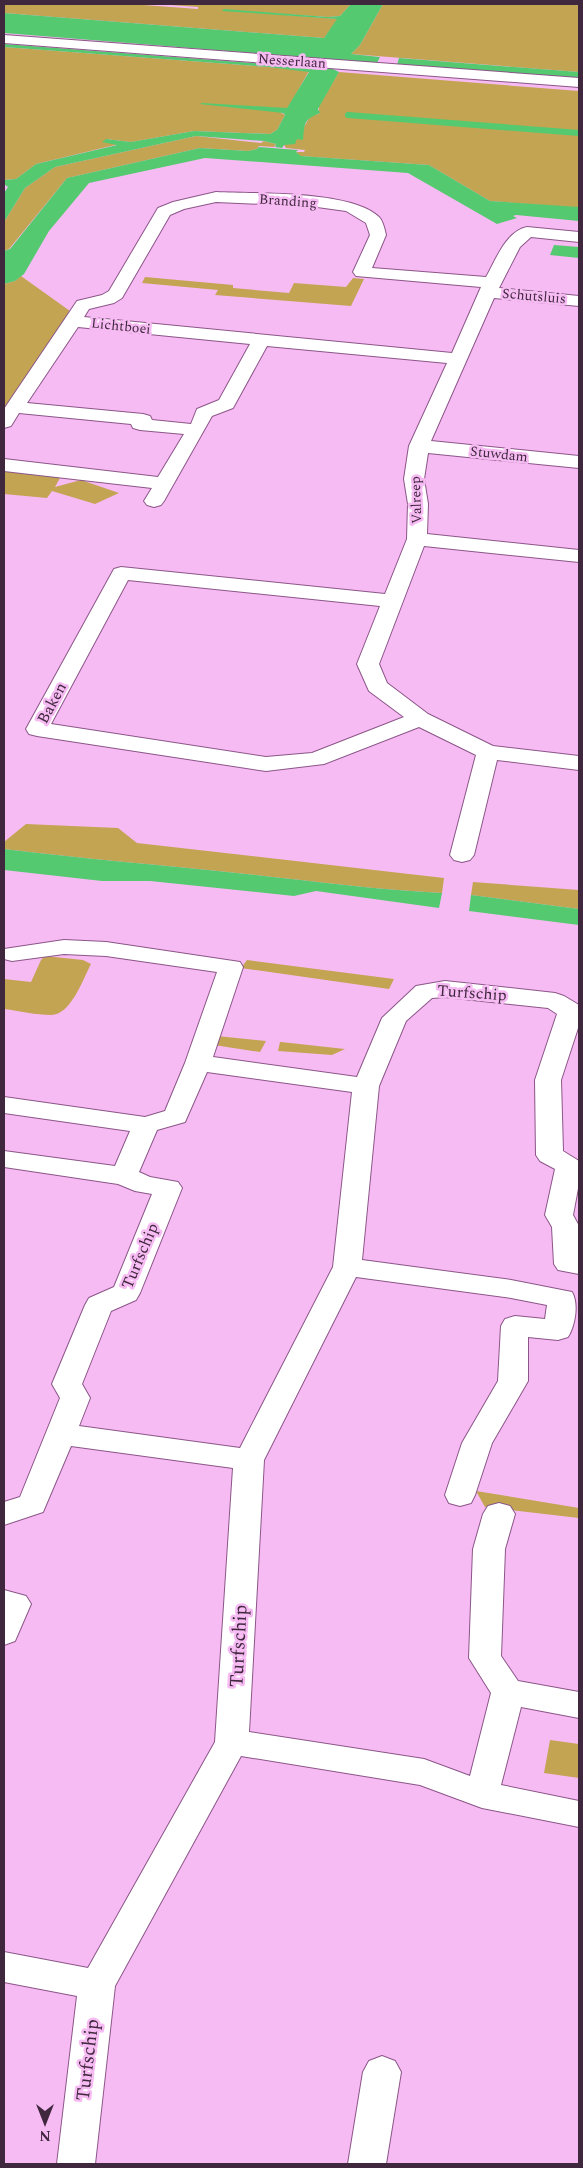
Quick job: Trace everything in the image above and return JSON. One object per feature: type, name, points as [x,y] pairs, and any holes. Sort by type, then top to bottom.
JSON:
[{"type":"street","name":"Nesserlaan","points":[[4,39],[579,83]]},
{"type":"street","name":"Branding","points":[[73,321],[83,305],[108,299],[116,294],[164,212],[179,205],[216,197],[310,201],[350,206],[373,220],[378,235],[362,272],[490,288]]},
{"type":"street","name":"Valreep","points":[[579,237],[527,232],[513,244],[490,288],[419,446],[414,479],[418,504],[417,539],[368,664],[377,686],[420,719],[488,752],[579,763]]},
{"type":"street","name":"Schutsluis","points":[[490,288],[579,300]]},
{"type":"street","name":"Lichtboei","points":[[9,414],[73,321],[458,359]]},
{"type":"street","points":[[154,501],[204,413],[226,404],[261,340]]},
{"type":"street","points":[[9,414],[143,420],[140,424],[196,430]]},
{"type":"street","name":"Stuwdam","points":[[419,446],[579,462]]},
{"type":"street","points":[[4,465],[11,468],[164,484]]},
{"type":"street","points":[[417,539],[579,556]]},
{"type":"street","name":"Baken","points":[[394,600],[121,572],[37,729],[266,764],[316,759],[420,719]]},
{"type":"street","points":[[462,855],[488,752]]},
{"type":"street","points":[[4,1105],[146,1125],[176,1116],[198,1063],[231,967],[106,949],[64,947],[12,954]]},
{"type":"street","name":"Turfschip","points":[[76,2164],[97,1985],[232,1742],[249,1460],[347,1267],[366,1086],[395,1018],[425,991],[446,988],[555,1001],[575,1013],[548,1080],[550,1155],[569,1166],[559,1215],[566,1227],[574,1265]]},
{"type":"street","points":[[198,1063],[366,1086]]},
{"type":"street","points":[[124,1176],[146,1125]]},
{"type":"street","name":"Turfschip","points":[[4,1158],[124,1176],[145,1185],[168,1188],[126,1294],[99,1305],[67,1384],[76,1398],[32,1504],[4,1514]]},
{"type":"street","points":[[460,1495],[477,1443],[513,1381],[515,1326],[568,1332],[562,1299],[574,1265]]},
{"type":"street","points":[[347,1267],[511,1289],[562,1299]]},
{"type":"street","points":[[61,1434],[249,1460]]},
{"type":"street","points":[[499,1514],[489,1549],[484,1658],[508,1692],[579,1705]]},
{"type":"street","points":[[4,1602],[15,1604],[4,1633]]},
{"type":"street","points":[[482,1795],[508,1692]]},
{"type":"street","points":[[232,1742],[424,1772],[482,1795],[579,1814]]},
{"type":"street","points":[[4,1967],[97,1985]]},
{"type":"street","points":[[367,2164],[382,2072]]},
{"type":"shaded area","points":[[4,4],[130,4],[198,9],[198,7],[156,4],[351,4],[340,16],[328,17],[223,10],[338,19],[324,38],[4,13]]},
{"type":"shaded area","points":[[351,4],[383,4],[360,45],[351,54],[380,57],[377,63],[4,33],[4,13],[324,38],[337,19],[222,11],[224,9],[328,17],[340,16]]},
{"type":"shaded area","points":[[383,4],[579,4],[579,72],[351,54],[360,45]]},
{"type":"shaded area","points":[[4,44],[333,69],[339,72],[318,109],[320,113],[308,120],[303,140],[297,139],[295,144],[284,145],[282,148],[275,147],[276,144],[264,141],[196,136],[55,167],[25,188],[4,222],[4,193],[8,187],[4,184],[4,180],[16,179],[36,164],[117,145],[102,142],[106,139],[131,142],[194,131],[270,134],[277,130],[285,115],[283,113],[200,104],[287,108],[309,72],[268,67],[4,47]]},
{"type":"shaded area","points":[[4,47],[309,71],[288,108],[273,108],[285,115],[277,130],[270,134],[194,131],[131,142],[106,139],[119,144],[36,164],[16,179],[4,180]]},
{"type":"shaded area","points":[[399,58],[579,72],[579,78],[397,65]]},
{"type":"shaded area","points":[[339,72],[579,91],[579,208],[490,201],[429,165],[300,156],[296,152],[304,152],[305,150],[286,148],[284,145],[297,139],[311,115],[319,114],[319,106]]},
{"type":"shaded area","points":[[196,136],[261,143],[264,141],[276,144],[274,147],[259,146],[257,149],[248,151],[200,148],[67,178],[9,249],[4,251],[4,222],[25,188],[55,167]]},
{"type":"shaded area","points":[[259,147],[298,150],[296,152],[301,156],[429,165],[490,201],[579,207],[579,221],[516,215],[513,216],[517,218],[497,224],[408,173],[205,158],[89,183],[49,231],[24,274],[15,281],[4,284],[4,251],[10,249],[67,178],[200,148],[248,151]]},
{"type":"shaded area","points":[[554,245],[579,247],[579,258],[550,255]]},
{"type":"shaded area","points":[[21,276],[70,311],[4,409],[4,284],[15,281]]},
{"type":"shaded area","points":[[145,277],[233,285],[233,288],[289,293],[294,283],[346,287],[353,278],[364,279],[351,306],[215,295],[218,290],[142,283]]},
{"type":"shaded area","points":[[4,471],[61,476],[55,487],[81,480],[119,493],[95,504],[52,491],[47,498],[4,494]]},
{"type":"shaded area","points":[[26,824],[118,828],[137,843],[444,878],[442,893],[368,888],[4,849],[4,842]]},
{"type":"shaded area","points":[[4,849],[368,888],[442,893],[439,908],[316,891],[294,896],[150,881],[102,881],[4,870]]},
{"type":"shaded area","points":[[473,882],[579,890],[579,909],[471,895]]},
{"type":"shaded area","points":[[471,895],[579,909],[579,925],[469,911]]},
{"type":"shaded area","points":[[45,956],[83,960],[91,964],[70,1003],[65,1009],[51,1015],[4,1009],[4,979],[31,982],[41,960]]},
{"type":"shaded area","points":[[247,960],[394,979],[389,989],[241,968]]},
{"type":"shaded area","points":[[217,1036],[266,1041],[260,1052],[214,1045]]},
{"type":"shaded area","points":[[280,1042],[345,1049],[332,1055],[278,1051]]},
{"type":"shaded area","points":[[476,1491],[579,1508],[579,1518],[485,1507]]},
{"type":"shaded area","points":[[550,1740],[579,1744],[579,1778],[544,1773]]},
{"type":"waterway","points":[[348,115],[579,133]]}]
